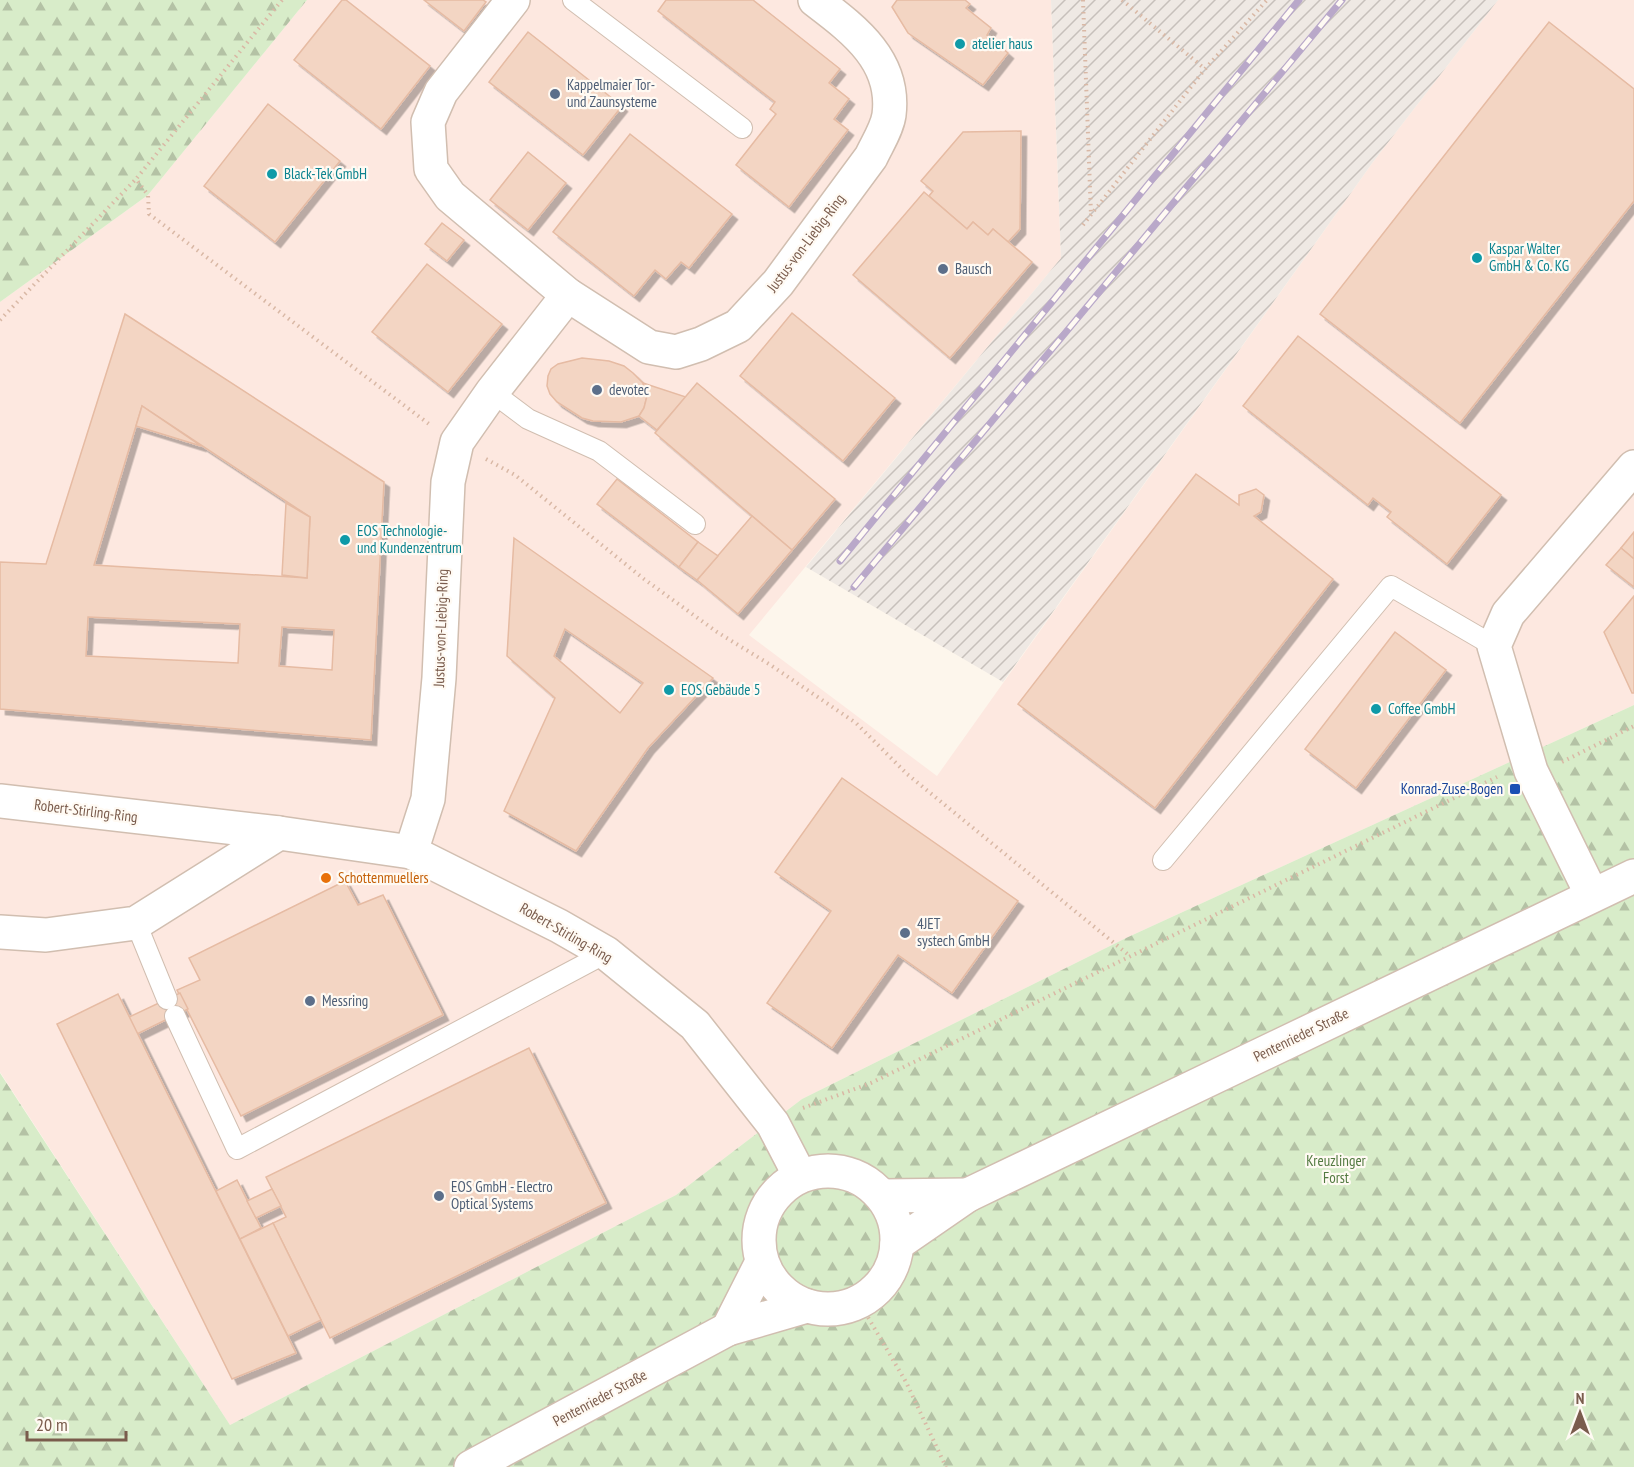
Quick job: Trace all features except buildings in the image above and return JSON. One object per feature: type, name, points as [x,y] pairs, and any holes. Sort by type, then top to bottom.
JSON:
[{"type":"street","name":"Justus-von-Liebig-Ring","points":[[513,0],[441,92],[428,122],[430,170],[450,196],[568,295],[649,347],[676,352],[701,344],[738,326],[778,283],[870,157],[881,136],[889,115],[887,82],[873,52],[856,32],[815,0]]},
{"type":"street","name":"Justus-von-Liebig-Ring","points":[[411,852],[428,799],[439,678],[448,482],[457,442],[492,392],[568,295]]},
{"type":"street","points":[[1592,895],[1531,771],[1494,646],[1508,614],[1634,467]]},
{"type":"street","name":"Robert-Stirling-Ring","points":[[0,801],[279,833],[411,852],[559,926],[606,953],[695,1025],[773,1124],[800,1176]]},
{"type":"street","points":[[0,932],[46,935],[136,923],[279,833]]},
{"type":"street","name":"Pentenrieder Straße","points":[[897,1244],[968,1195],[1634,876]]},
{"type":"street","name":"Pentenrieder Straße","points":[[822,1170],[845,1173],[865,1181],[882,1196],[891,1211],[896,1227],[897,1244],[892,1267],[879,1287],[859,1302],[842,1308],[825,1309],[807,1306],[788,1297],[772,1282],[762,1262],[758,1242],[760,1221],[769,1202],[783,1187],[800,1176],[822,1170]]},
{"type":"street","name":"Pentenrieder Straße","points":[[882,1196],[968,1195]]},
{"type":"street","points":[[728,1329],[762,1262]]},
{"type":"street","name":"Pentenrieder Straße","points":[[471,1467],[728,1329],[807,1306]]},
{"type":"lane","points":[[573,0],[742,128]]},
{"type":"lane","points":[[492,392],[528,419],[599,451],[695,524]]},
{"type":"lane","points":[[1163,860],[1391,586],[1494,646]]},
{"type":"lane","points":[[136,923],[171,1008],[237,1149],[606,953]]},
{"type":"path","points":[[0,320],[136,179],[282,0]]},
{"type":"path","points":[[1083,0],[1091,215]]},
{"type":"path","points":[[1122,0],[1205,69]]},
{"type":"path","points":[[1083,225],[1205,69],[1267,0]]},
{"type":"path","points":[[136,179],[148,195],[149,214],[426,423],[515,475],[644,579],[856,723],[907,774],[1130,956]]},
{"type":"path","points":[[773,1124],[806,1106],[871,1083],[1498,777],[1549,768],[1634,726]]},
{"type":"path","points":[[859,1302],[906,1382],[946,1467]]},
{"type":"shaded area","points":[[307,0],[1051,0],[1061,258],[749,635],[937,776],[1373,162],[1498,0],[1634,0],[1634,705],[1126,938],[802,1099],[676,1195],[230,1425],[0,1072],[0,302],[148,195]]},
{"type":"shaded area","points":[[1051,0],[1498,0],[1373,162],[1003,682],[806,567],[1061,258]]},
{"type":"green space","points":[[0,0],[307,0],[148,195],[0,302]]},
{"type":"green space","name":"Kreuzlinger Forst","points":[[1634,705],[1634,1467],[0,1467],[0,1073],[230,1425],[676,1195],[802,1099],[1126,938]]},
{"type":"railway","points":[[840,561],[1299,0]]},
{"type":"railway","points":[[854,587],[1342,0]]},
{"type":"place","name":"atelier haus","points":[[960,44]]},
{"type":"place","name":"Kappelmaier Tor- und Zaunsysteme","points":[[555,94]]},
{"type":"place","name":"Black-Tek GmbH","points":[[272,174]]},
{"type":"place","name":"Kaspar Walter GmbH & Co. KG","points":[[1477,258]]},
{"type":"place","name":"Bausch","points":[[943,269]]},
{"type":"place","name":"devotec","points":[[597,390]]},
{"type":"place","name":"EOS Technologie- und Kundenzentrum","points":[[345,540]]},
{"type":"place","name":"EOS Gebäude 5","points":[[669,690]]},
{"type":"place","name":"Coffee GmbH","points":[[1376,709]]},
{"type":"place","name":"Konrad-Zuse-Bogen","points":[[1515,789]]},
{"type":"place","name":"Schottenmuellers","points":[[326,878]]},
{"type":"place","name":"4JET systech GmbH","points":[[905,933]]},
{"type":"place","name":"Messring","points":[[310,1001]]},
{"type":"place","name":"EOS GmbH - Electro Optical Systems","points":[[439,1196]]}]
